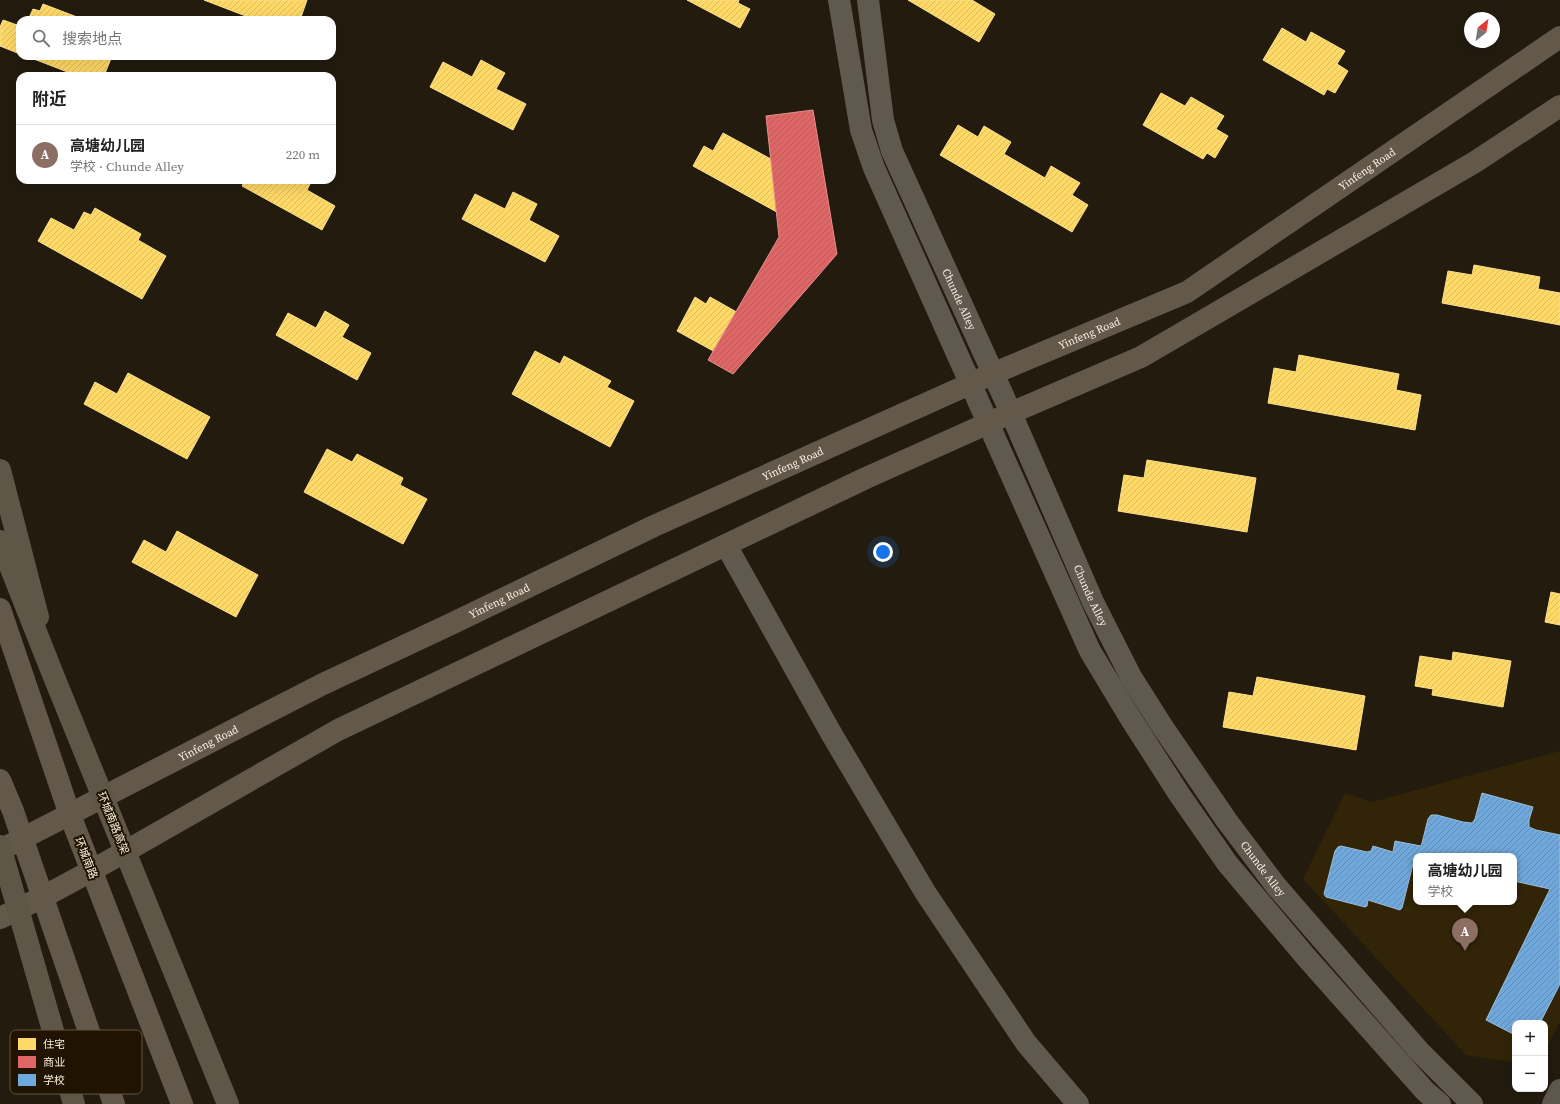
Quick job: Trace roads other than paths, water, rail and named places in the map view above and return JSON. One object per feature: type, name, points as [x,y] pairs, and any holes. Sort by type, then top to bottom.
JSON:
[{"type":"highway","points":[[0,470],[54,677]]},
{"type":"highway","name":"环城南路高架","points":[[0,542],[228,1104]]},
{"type":"highway","points":[[0,846],[53,1030]]},
{"type":"highway","points":[[71,1094],[74,1104]]},
{"type":"main road","name":"Yinfeng Road","points":[[0,850],[23,840],[323,684],[654,526],[992,374],[1187,292],[1560,37]]},
{"type":"main road","points":[[0,918],[43,897],[338,730],[866,478],[989,422],[1141,357],[1475,162],[1560,106]]},
{"type":"main road","name":"环城南路","points":[[0,609],[70,815],[182,1104]]},
{"type":"main road","points":[[0,780],[13,811],[89,1030]]},
{"type":"main road","points":[[111,1094],[114,1104]]},
{"type":"street","name":"Chunde Alley","points":[[839,0],[861,130],[874,168],[989,422],[1090,651],[1179,794],[1227,863],[1301,951],[1425,1091],[1440,1104]]},
{"type":"street","name":"Chunde Alley","points":[[868,0],[882,120],[892,151],[1011,413],[1093,602],[1131,677],[1162,726],[1227,821],[1276,886],[1419,1051],[1472,1104]]},
{"type":"street","points":[[726,545],[831,733],[925,892],[1026,1043],[1078,1104]]},
{"type":"street","points":[[1553,1104],[1560,1090]]},
{"type":"place","name":"高塘幼儿园","points":[[1465,951]]}]
